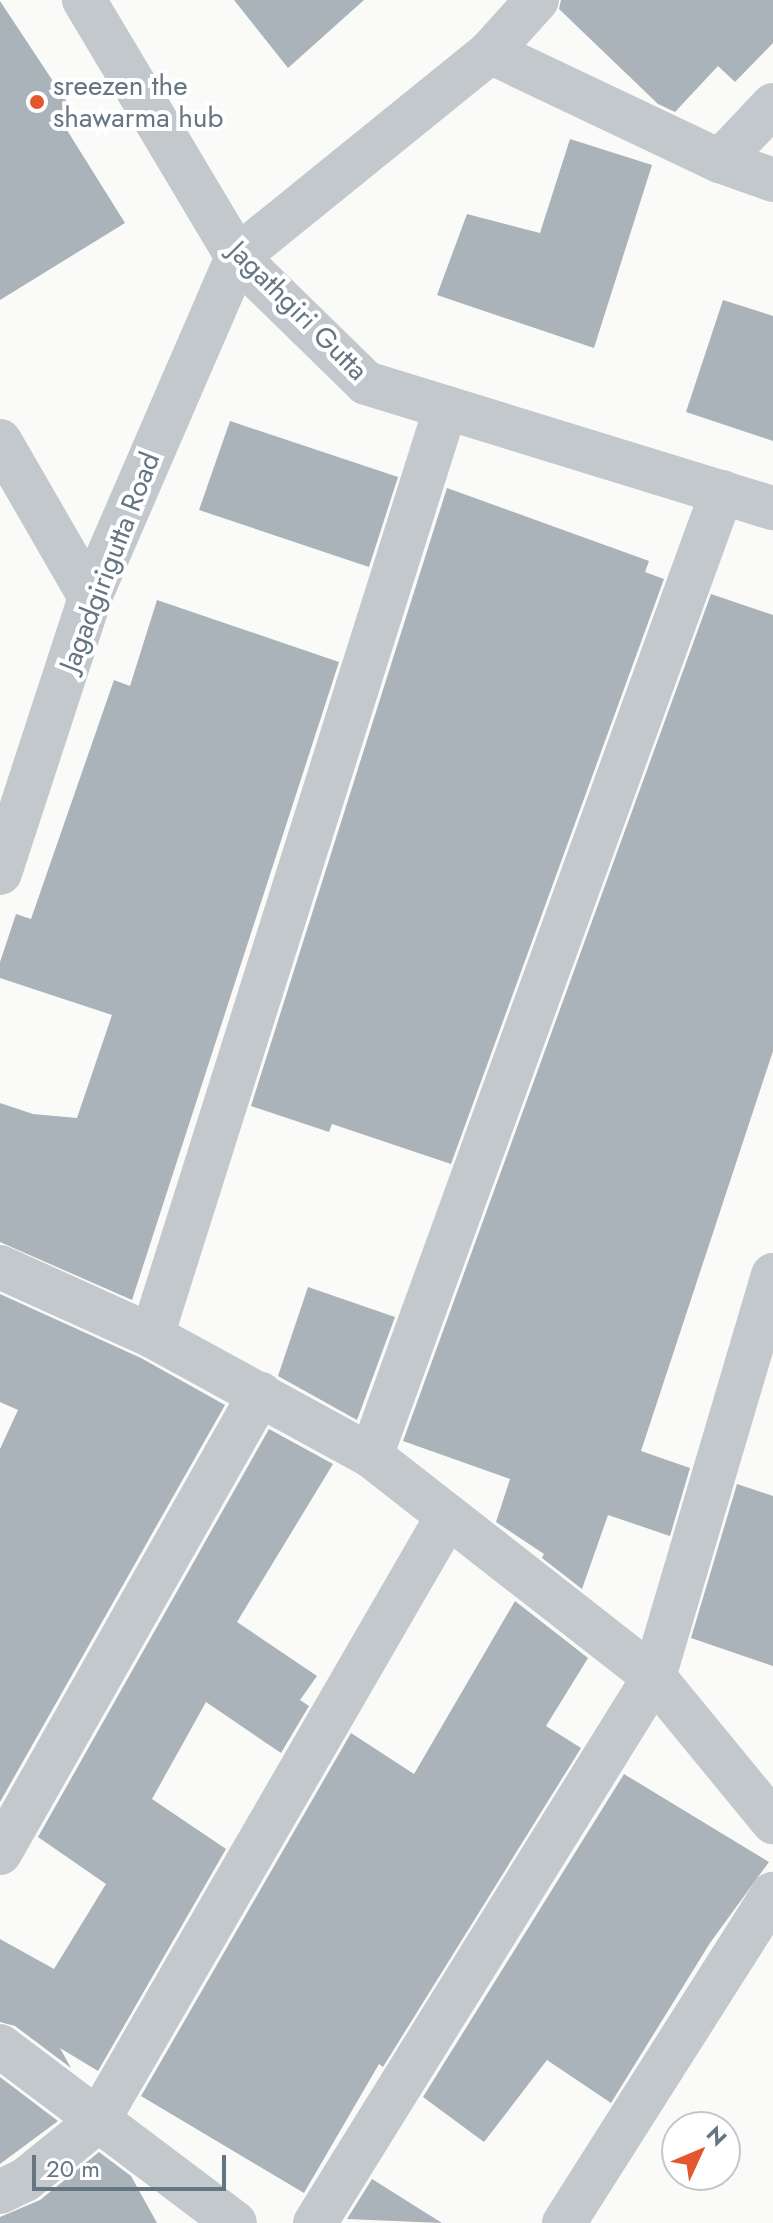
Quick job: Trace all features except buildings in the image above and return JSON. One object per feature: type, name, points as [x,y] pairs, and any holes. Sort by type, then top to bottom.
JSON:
[{"type":"street","name":"Jagathgiri Gutta","points":[[84,0],[237,257],[366,383],[773,508]]},
{"type":"street","points":[[237,257],[490,52],[537,0]]},
{"type":"street","points":[[490,52],[720,161],[773,180]]},
{"type":"street","points":[[720,161],[773,105]]},
{"type":"street","name":"Jagadgirigutta Road","points":[[0,873],[90,597],[237,257]]},
{"type":"street","points":[[152,1336],[446,407]]},
{"type":"street","points":[[2,449],[90,597]]},
{"type":"street","points":[[371,1456],[722,492]]},
{"type":"street","points":[[0,1267],[152,1336],[371,1456],[654,1677],[773,1822]]},
{"type":"street","points":[[315,2223],[654,1677],[773,1275]]},
{"type":"street","points":[[0,1853],[260,1394]]},
{"type":"street","points":[[0,2192],[25,2180],[97,2122],[447,1517]]},
{"type":"street","points":[[564,2223],[773,1894]]},
{"type":"street","points":[[0,2046],[235,2223]]},
{"type":"place","name":"sreezen the shawarma hub","points":[[37,102]]}]
